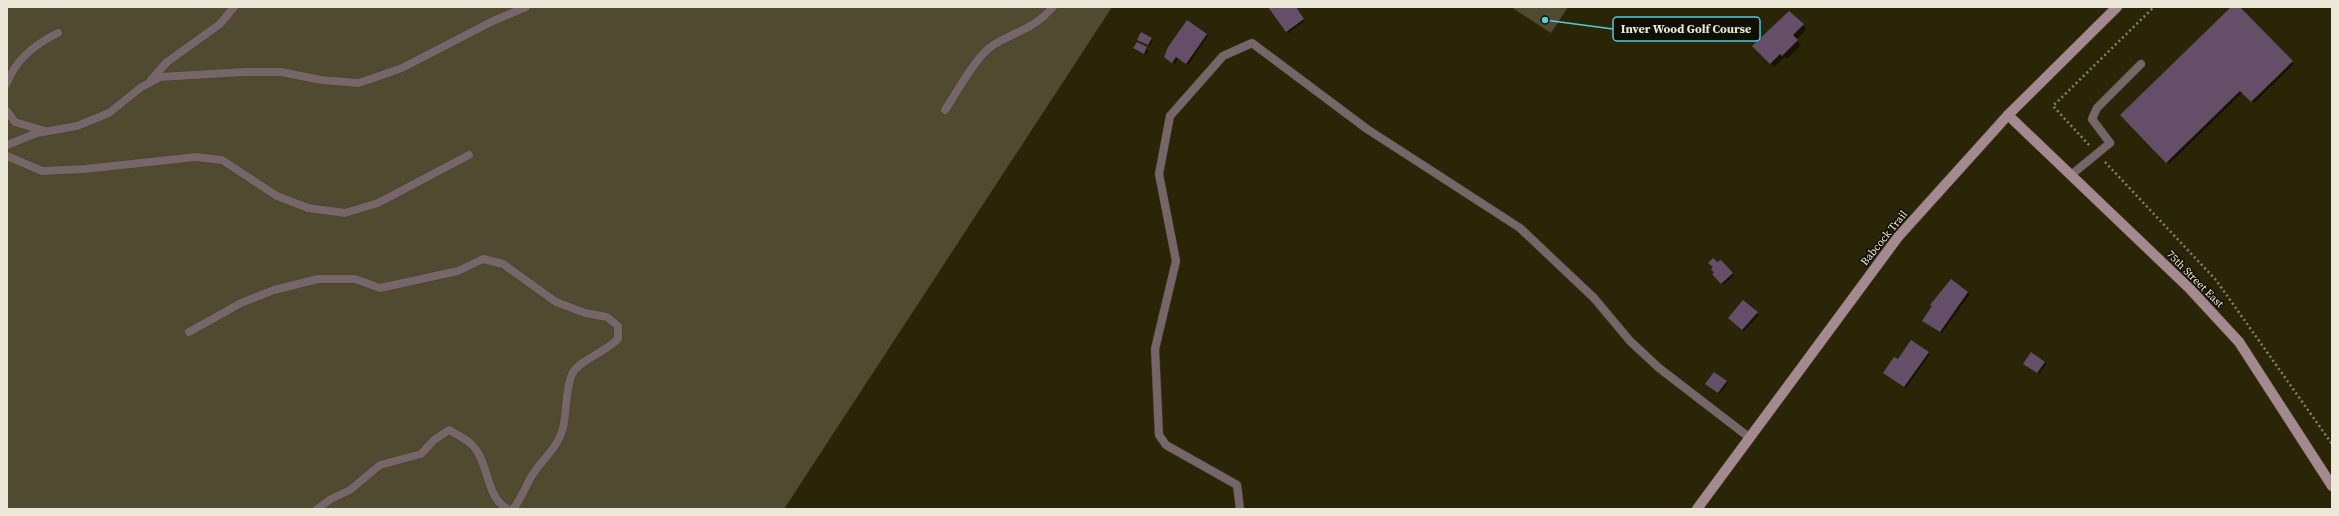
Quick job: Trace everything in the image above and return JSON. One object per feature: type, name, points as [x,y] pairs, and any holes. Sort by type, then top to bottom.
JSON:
[{"type":"street","name":"Babcock Trail","points":[[1698,509],[1898,237],[2008,115],[2118,7]]},
{"type":"street","name":"75th Street East","points":[[2008,115],[2190,289],[2239,342],[2332,486]]},
{"type":"lane","points":[[7,145],[46,132],[77,126],[109,113],[146,84],[167,62],[220,24],[234,7]]},
{"type":"lane","points":[[146,84],[160,77],[243,72],[281,72],[321,80],[360,83],[402,68],[493,21],[526,7]]},
{"type":"lane","points":[[945,110],[972,69],[991,47],[1041,20],[1053,7]]},
{"type":"lane","points":[[7,83],[11,73],[24,56],[39,42],[58,33]]},
{"type":"lane","points":[[1240,509],[1237,485],[1166,445],[1159,435],[1155,349],[1176,261],[1159,174],[1170,116],[1223,56],[1252,43],[1367,129],[1520,228],[1594,298],[1630,341],[1659,368],[1750,438]]},
{"type":"lane","points":[[2071,175],[2110,143],[2092,119],[2097,108],[2141,64]]},
{"type":"lane","points":[[7,111],[15,122],[46,132]]},
{"type":"lane","points":[[7,156],[42,171],[85,169],[196,157],[222,160],[277,196],[308,208],[345,213],[378,203],[469,155]]},
{"type":"lane","points":[[189,332],[241,303],[274,290],[318,279],[355,279],[380,288],[458,271],[483,259],[503,264],[556,302],[585,313],[607,317],[618,326],[618,339],[611,347],[586,361],[572,373],[562,429],[550,454],[531,476],[522,498],[513,509]]},
{"type":"lane","points":[[317,509],[331,499],[350,490],[380,465],[420,454],[434,440],[449,430],[471,443],[482,463],[498,504],[507,509]]},
{"type":"path","points":[[2154,7],[2053,106],[2216,280],[2332,444]]},
{"type":"shaded area","points":[[7,7],[1112,7],[784,509],[7,509]]},
{"type":"shaded area","points":[[1511,7],[1568,7],[1551,33]]},
{"type":"building","points":[[1268,7],[1296,7],[1304,19],[1286,32]]},
{"type":"building","points":[[2231,7],[2240,7],[2293,61],[2251,102],[2240,91],[2166,163],[2120,115]]},
{"type":"building","points":[[1789,11],[1804,24],[1793,35],[1798,40],[1782,56],[1780,54],[1770,64],[1752,46]]},
{"type":"building","points":[[1187,20],[1207,34],[1186,64],[1176,57],[1172,63],[1164,57],[1168,47]]},
{"type":"building","points":[[1141,32],[1152,38],[1148,45],[1137,40]]},
{"type":"building","points":[[1137,42],[1147,47],[1144,54],[1133,48]]},
{"type":"building","points":[[1713,258],[1717,262],[1721,260],[1733,273],[1721,284],[1712,274],[1714,273],[1711,269],[1713,267],[1708,263]]},
{"type":"building","points":[[1951,279],[1968,292],[1940,332],[1922,321],[1932,306],[1930,305]]},
{"type":"building","points":[[1743,300],[1758,312],[1742,330],[1728,318]]},
{"type":"building","points":[[1911,340],[1929,352],[1904,387],[1883,373],[1894,357],[1898,359]]},
{"type":"building","points":[[2031,352],[2045,362],[2037,373],[2023,364]]},
{"type":"building","points":[[1714,372],[1727,381],[1718,393],[1705,384]]},
{"type":"place","name":"Inver Wood Golf Course","points":[[1545,20]]}]
